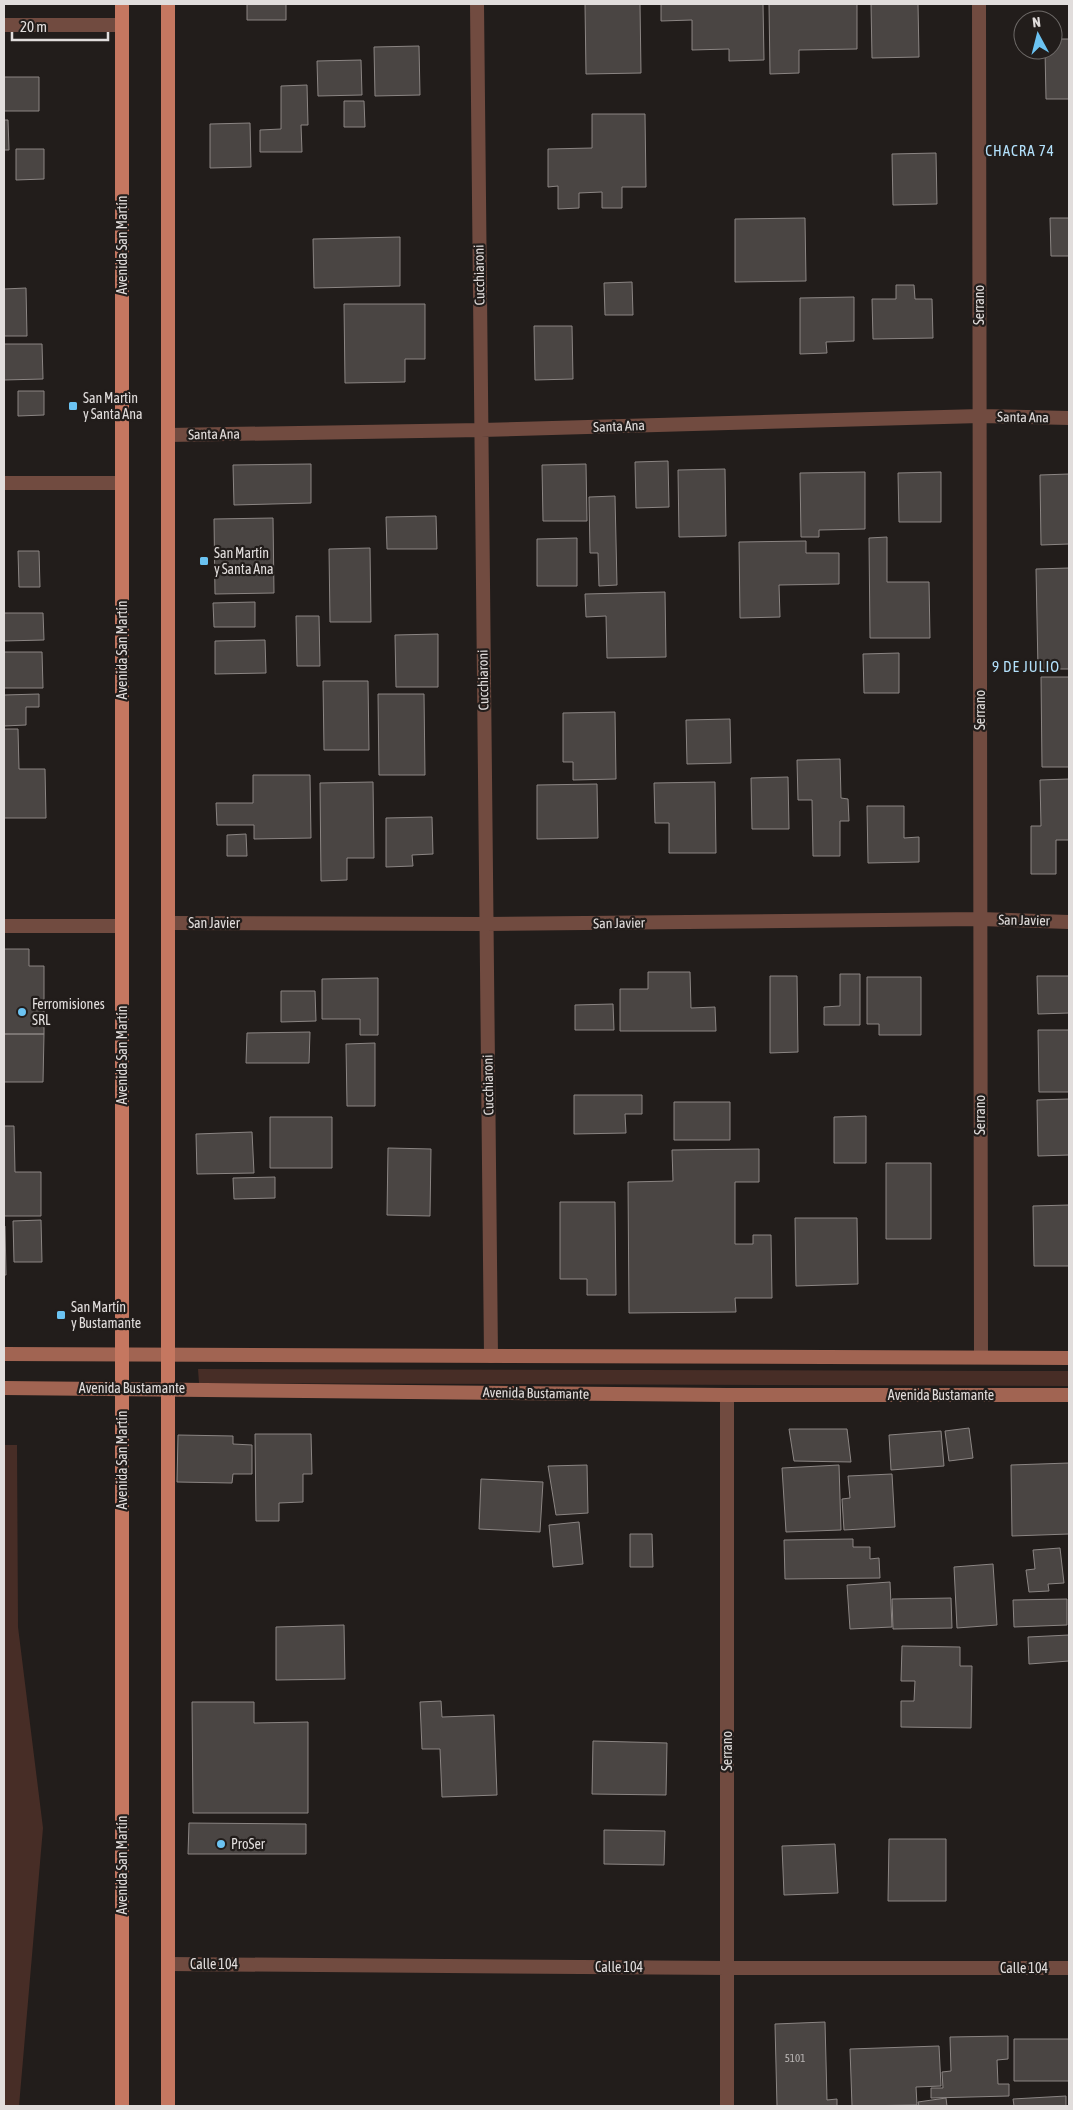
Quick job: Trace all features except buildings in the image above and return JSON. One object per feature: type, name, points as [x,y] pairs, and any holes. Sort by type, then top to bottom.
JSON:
[{"type":"main road","name":"Avenida San Martín","points":[[122,4],[122,2106]]},
{"type":"main road","points":[[168,4],[168,2106]]},
{"type":"main road","points":[[4,1354],[1069,1358]]},
{"type":"main road","name":"Avenida Bustamante","points":[[4,1388],[168,1388],[727,1395],[1069,1395]]},
{"type":"street","name":"Cucchiaroni","points":[[477,4],[491,1356]]},
{"type":"street","name":"Serrano","points":[[979,4],[980,1357]]},
{"type":"street","points":[[4,25],[122,25]]},
{"type":"street","name":"Santa Ana","points":[[168,435],[481,430],[980,416],[1069,418]]},
{"type":"street","points":[[4,483],[122,483]]},
{"type":"street","name":"San Javier","points":[[168,923],[486,924],[980,919],[1069,922]]},
{"type":"street","points":[[4,926],[122,926]]},
{"type":"street","name":"Serrano","points":[[727,1395],[727,2106]]},
{"type":"street","name":"Calle 104","points":[[168,1964],[727,1968],[1069,1968]]},
{"type":"shaded area","points":[[198,1369],[1069,1371],[1069,1386],[199,1383]]},
{"type":"shaded area","points":[[4,1445],[17,1445],[18,1627],[43,1828],[19,2106],[4,2106]]},
{"type":"place","name":"San Martìn y Santa Ana","points":[[73,406]]},
{"type":"place","name":"San Martín y Santa Ana","points":[[204,561]]},
{"type":"place","name":"Ferromisiones SRL","points":[[22,1012]]},
{"type":"place","name":"San Martín y Bustamante","points":[[61,1315]]},
{"type":"place","name":"ProSer","points":[[221,1844]]},
{"type":"district","name":"CHACRA 74","points":[[1020,150]]},
{"type":"district","name":"9 DE JULIO","points":[[1026,666]]}]
